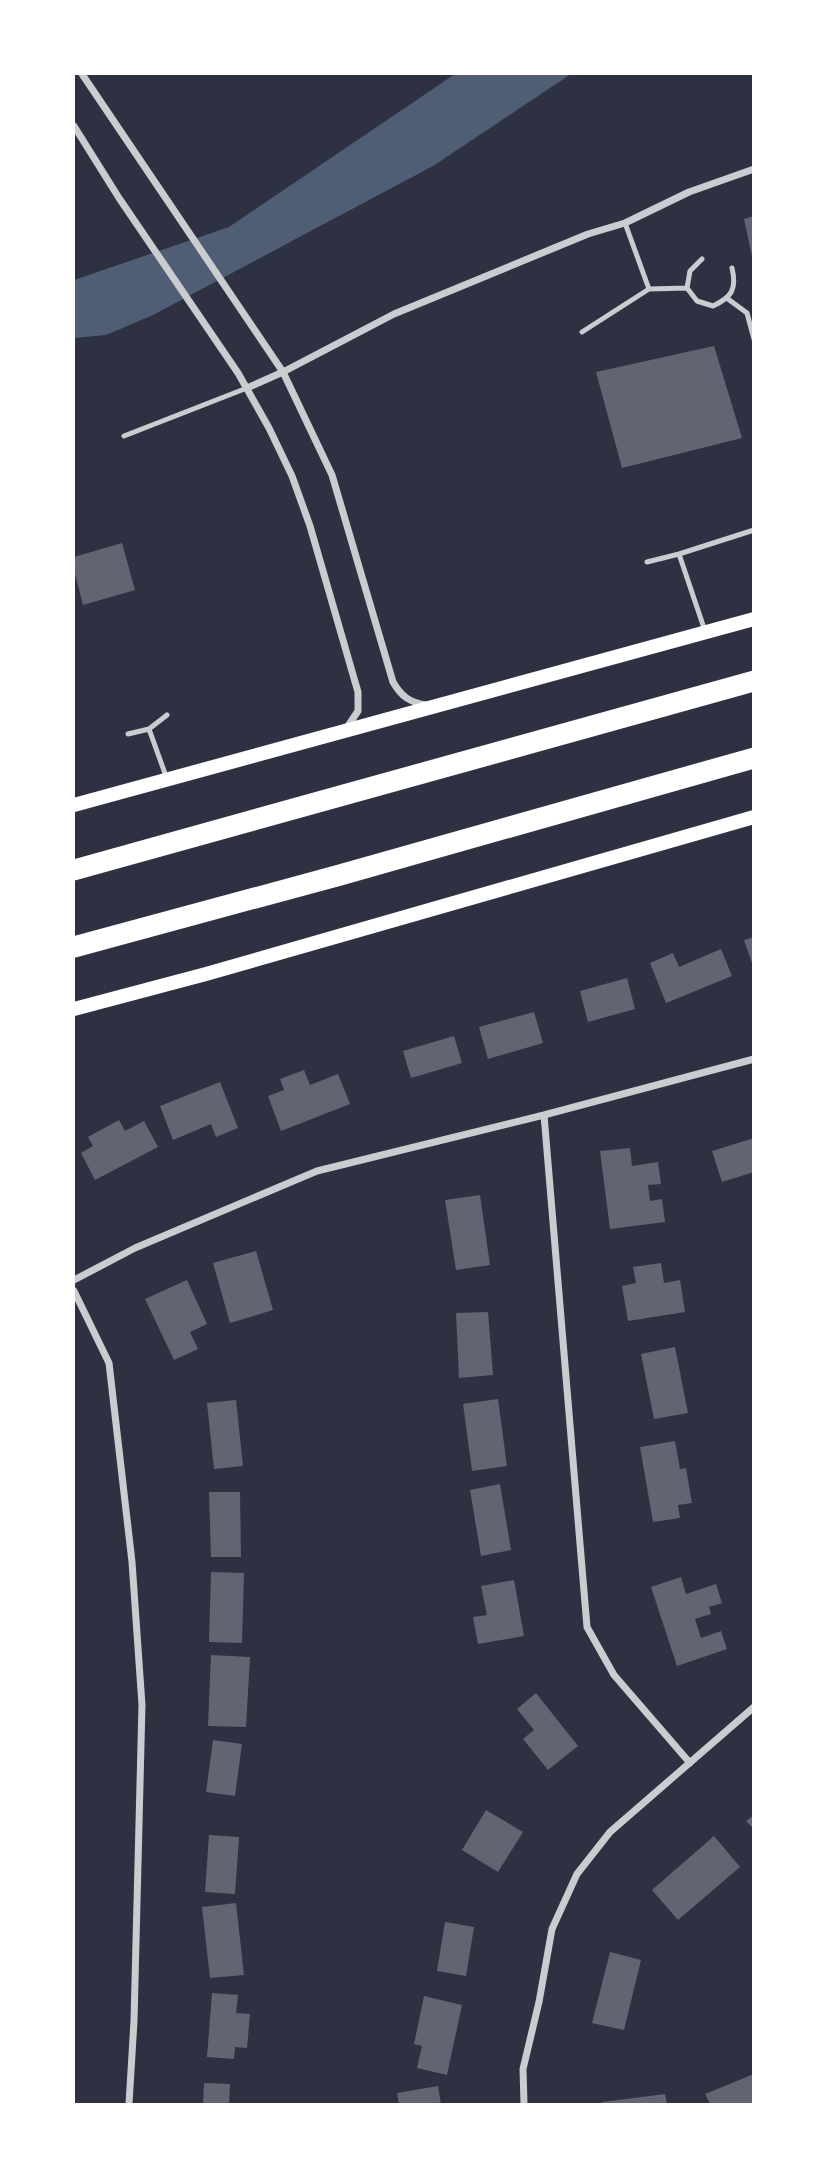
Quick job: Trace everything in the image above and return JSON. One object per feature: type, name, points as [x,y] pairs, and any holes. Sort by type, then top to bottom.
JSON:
[{"type":"highway","points":[[74,870],[754,681]]},
{"type":"highway","points":[[74,947],[340,876],[754,758]]},
{"type":"main road","points":[[74,806],[754,619]]},
{"type":"main road","points":[[74,1010],[754,817]]},
{"type":"street","points":[[82,74],[283,372],[332,475],[393,682],[403,696],[411,701],[438,705]]},
{"type":"street","points":[[74,126],[119,198],[247,388],[281,450],[301,501],[358,692],[360,703],[357,717],[339,733]]},
{"type":"street","points":[[247,388],[394,314],[588,234],[625,223],[689,192],[754,169]]},
{"type":"street","points":[[74,1280],[135,1248],[317,1171],[544,1115],[754,1059]]},
{"type":"street","points":[[544,1115],[587,1627],[614,1675],[690,1763]]},
{"type":"street","points":[[74,1291],[109,1363],[132,1562],[141,1679],[134,2021],[129,2105]]},
{"type":"street","points":[[524,2105],[523,2069],[552,1929],[577,1874],[610,1832],[754,1707]]},
{"type":"lane","points":[[625,223],[649,289]]},
{"type":"lane","points":[[702,259],[690,271],[687,288],[697,301],[713,306],[728,299],[736,284],[732,268]]},
{"type":"lane","points":[[582,332],[649,289],[687,288]]},
{"type":"lane","points":[[728,299],[747,313],[754,339]]},
{"type":"lane","points":[[124,436],[247,388]]},
{"type":"lane","points":[[647,562],[754,530]]},
{"type":"lane","points":[[679,554],[706,633]]},
{"type":"lane","points":[[128,734],[149,729],[167,715]]},
{"type":"lane","points":[[149,729],[168,780]]},
{"type":"water","points":[[455,74],[571,74],[433,166],[153,315],[106,335],[74,338],[74,280],[229,227]]},
{"type":"building","points":[[754,216],[754,256],[752,256],[744,219]]},
{"type":"building","points":[[714,346],[742,438],[622,468],[596,372]]},
{"type":"building","points":[[122,543],[135,590],[83,605],[74,570],[74,557]]},
{"type":"building","points":[[754,937],[754,966],[753,966],[744,940]]},
{"type":"building","points":[[721,949],[732,976],[666,1003],[650,963],[673,953],[679,967]]},
{"type":"building","points":[[627,978],[635,1009],[588,1022],[580,991]]},
{"type":"building","points":[[534,1012],[543,1043],[488,1059],[479,1027]]},
{"type":"building","points":[[454,1036],[462,1063],[411,1078],[403,1051]]},
{"type":"building","points":[[304,1070],[310,1085],[338,1074],[350,1104],[281,1131],[268,1096],[284,1090],[280,1079]]},
{"type":"building","points":[[220,1082],[238,1128],[216,1137],[211,1124],[173,1140],[160,1106]]},
{"type":"building","points":[[119,1120],[125,1131],[144,1121],[158,1147],[95,1180],[81,1153],[93,1146],[88,1137]]},
{"type":"building","points":[[754,1138],[754,1172],[722,1182],[712,1151]]},
{"type":"building","points":[[630,1148],[632,1166],[658,1162],[661,1184],[648,1185],[650,1201],[662,1199],[665,1222],[610,1229],[600,1151]]},
{"type":"building","points":[[480,1195],[490,1265],[456,1270],[445,1200]]},
{"type":"building","points":[[256,1251],[273,1310],[230,1323],[213,1263]]},
{"type":"building","points":[[661,1263],[664,1283],[680,1280],[685,1312],[628,1321],[622,1286],[636,1283],[633,1267]]},
{"type":"building","points":[[187,1280],[207,1324],[190,1332],[198,1349],[174,1360],[145,1299]]},
{"type":"building","points":[[488,1312],[493,1375],[459,1378],[456,1313]]},
{"type":"building","points":[[675,1347],[688,1413],[654,1419],[641,1354]]},
{"type":"building","points":[[498,1399],[507,1466],[472,1471],[463,1404]]},
{"type":"building","points":[[236,1400],[243,1466],[214,1469],[207,1403]]},
{"type":"building","points":[[675,1441],[680,1469],[686,1468],[692,1503],[678,1505],[680,1518],[653,1522],[640,1447]]},
{"type":"building","points":[[500,1484],[511,1550],[481,1556],[470,1490]]},
{"type":"building","points":[[209,1492],[240,1492],[241,1557],[211,1557]]},
{"type":"building","points":[[211,1572],[244,1573],[242,1643],[209,1642]]},
{"type":"building","points":[[681,1577],[686,1594],[716,1584],[722,1603],[709,1607],[711,1614],[695,1619],[701,1638],[721,1631],[727,1649],[677,1666],[651,1587]]},
{"type":"building","points":[[514,1580],[524,1636],[478,1644],[473,1617],[487,1615],[481,1586]]},
{"type":"building","points":[[211,1655],[250,1657],[246,1727],[208,1726]]},
{"type":"building","points":[[536,1693],[578,1746],[548,1770],[523,1739],[534,1730],[517,1709]]},
{"type":"building","points":[[213,1740],[242,1744],[235,1796],[206,1792]]},
{"type":"building","points":[[486,1810],[523,1832],[498,1872],[462,1850]]},
{"type":"building","points":[[754,1815],[754,1829],[746,1821]]},
{"type":"building","points":[[209,1835],[239,1837],[235,1894],[205,1892]]},
{"type":"building","points":[[714,1836],[740,1867],[678,1920],[652,1890]]},
{"type":"building","points":[[236,1903],[244,1975],[210,1978],[202,1907]]},
{"type":"building","points":[[445,1922],[474,1927],[466,1976],[437,1971]]},
{"type":"building","points":[[610,1952],[641,1960],[624,2030],[592,2023]]},
{"type":"building","points":[[212,1993],[238,1995],[236,2013],[250,2014],[247,2048],[235,2047],[234,2059],[207,2057]]},
{"type":"building","points":[[424,1996],[462,2005],[447,2075],[417,2068],[422,2046],[414,2044]]},
{"type":"building","points":[[754,2074],[754,2104],[710,2104],[705,2094]]},
{"type":"building","points":[[204,2083],[230,2084],[229,2104],[203,2104]]},
{"type":"building","points":[[438,2086],[441,2104],[399,2104],[397,2093]]},
{"type":"building","points":[[665,2094],[667,2104],[602,2104],[602,2102]]}]
